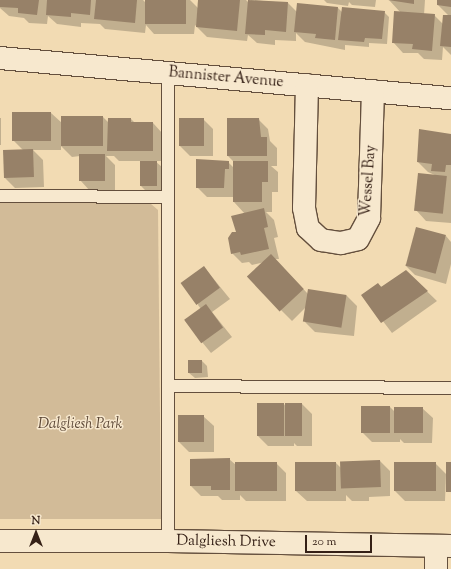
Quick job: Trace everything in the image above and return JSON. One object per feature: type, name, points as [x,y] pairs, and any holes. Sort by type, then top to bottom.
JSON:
[{"type":"street","name":"Bannister Avenue","points":[[0,58],[451,98]]},
{"type":"street","name":"Wessel Bay","points":[[307,85],[304,208],[308,228],[321,240],[341,244],[358,239],[369,218],[373,91]]},
{"type":"street","name":"Dalgliesh Drive","points":[[0,541],[168,541],[443,546]]},
{"type":"street","points":[[436,569],[443,546]]},
{"type":"lane","points":[[168,73],[168,541]]},
{"type":"lane","points":[[0,196],[168,197]]},
{"type":"lane","points":[[168,386],[451,388]]},
{"type":"green space","name":"Dalgliesh Park","points":[[0,201],[136,202],[151,204],[158,210],[161,519],[0,519]]},
{"type":"building","points":[[0,0],[39,0],[37,15],[18,13],[18,8],[0,7]]},
{"type":"building","points":[[47,0],[91,0],[90,15],[71,13],[71,17],[46,15]]},
{"type":"building","points":[[96,0],[137,0],[135,23],[94,19]]},
{"type":"building","points":[[145,0],[186,0],[186,24],[145,24]]},
{"type":"building","points":[[198,0],[240,0],[237,31],[196,27]]},
{"type":"building","points":[[248,0],[288,2],[286,32],[265,30],[265,35],[245,34]]},
{"type":"building","points":[[388,0],[414,0],[414,4]]},
{"type":"building","points":[[437,0],[451,0],[451,7],[437,5]]},
{"type":"building","points":[[297,3],[338,7],[335,40],[315,38],[316,34],[294,32]]},
{"type":"building","points":[[342,7],[385,11],[382,39],[365,38],[364,42],[338,40]]},
{"type":"building","points":[[394,11],[435,14],[432,51],[412,49],[413,44],[392,43]]},
{"type":"building","points":[[443,15],[451,15],[451,47],[440,46]]},
{"type":"building","points":[[12,112],[51,112],[51,141],[12,141]]},
{"type":"building","points":[[61,116],[103,116],[103,146],[61,146]]},
{"type":"building","points":[[108,118],[131,118],[131,122],[153,122],[153,151],[107,151]]},
{"type":"building","points":[[179,118],[204,118],[204,146],[179,146]]},
{"type":"building","points":[[227,118],[259,118],[261,137],[267,137],[267,156],[227,156]]},
{"type":"building","points":[[419,129],[451,134],[451,165],[446,165],[445,172],[431,171],[432,164],[417,162]]},
{"type":"building","points":[[33,149],[34,177],[4,178],[3,150]]},
{"type":"building","points":[[79,154],[105,154],[105,181],[79,181]]},
{"type":"building","points":[[196,159],[229,161],[229,169],[225,169],[224,188],[196,188]]},
{"type":"building","points":[[140,161],[157,161],[157,186],[140,186]]},
{"type":"building","points":[[233,161],[268,161],[268,182],[262,182],[262,202],[233,202]]},
{"type":"building","points":[[418,173],[447,176],[443,214],[414,211]]},
{"type":"building","points":[[264,208],[268,227],[264,228],[269,249],[241,255],[240,252],[231,254],[228,238],[232,232],[236,232],[231,216]]},
{"type":"building","points":[[416,227],[446,235],[436,274],[406,266]]},
{"type":"building","points":[[271,254],[304,289],[280,312],[247,277]]},
{"type":"building","points":[[204,266],[220,288],[196,305],[181,283]]},
{"type":"building","points":[[406,270],[428,291],[381,323],[361,295],[378,283],[381,287]]},
{"type":"building","points":[[308,289],[347,295],[341,328],[303,322]]},
{"type":"building","points":[[206,304],[223,327],[201,343],[184,320]]},
{"type":"building","points":[[188,360],[202,360],[202,373],[188,373]]},
{"type":"building","points":[[257,403],[284,403],[284,436],[257,436]]},
{"type":"building","points":[[285,403],[302,403],[302,436],[285,436]]},
{"type":"building","points":[[361,406],[390,406],[390,433],[361,433]]},
{"type":"building","points":[[394,407],[423,407],[423,433],[394,433]]},
{"type":"building","points":[[178,415],[204,415],[204,442],[178,442]]},
{"type":"building","points":[[230,458],[230,490],[211,490],[211,486],[190,486],[190,459]]},
{"type":"building","points":[[380,460],[381,487],[341,488],[340,461]]},
{"type":"building","points":[[235,462],[277,462],[277,491],[235,491]]},
{"type":"building","points":[[295,462],[336,462],[336,491],[295,491]]},
{"type":"building","points":[[394,462],[436,462],[436,491],[394,491]]},
{"type":"building","points":[[446,462],[451,462],[451,492],[446,492]]}]
